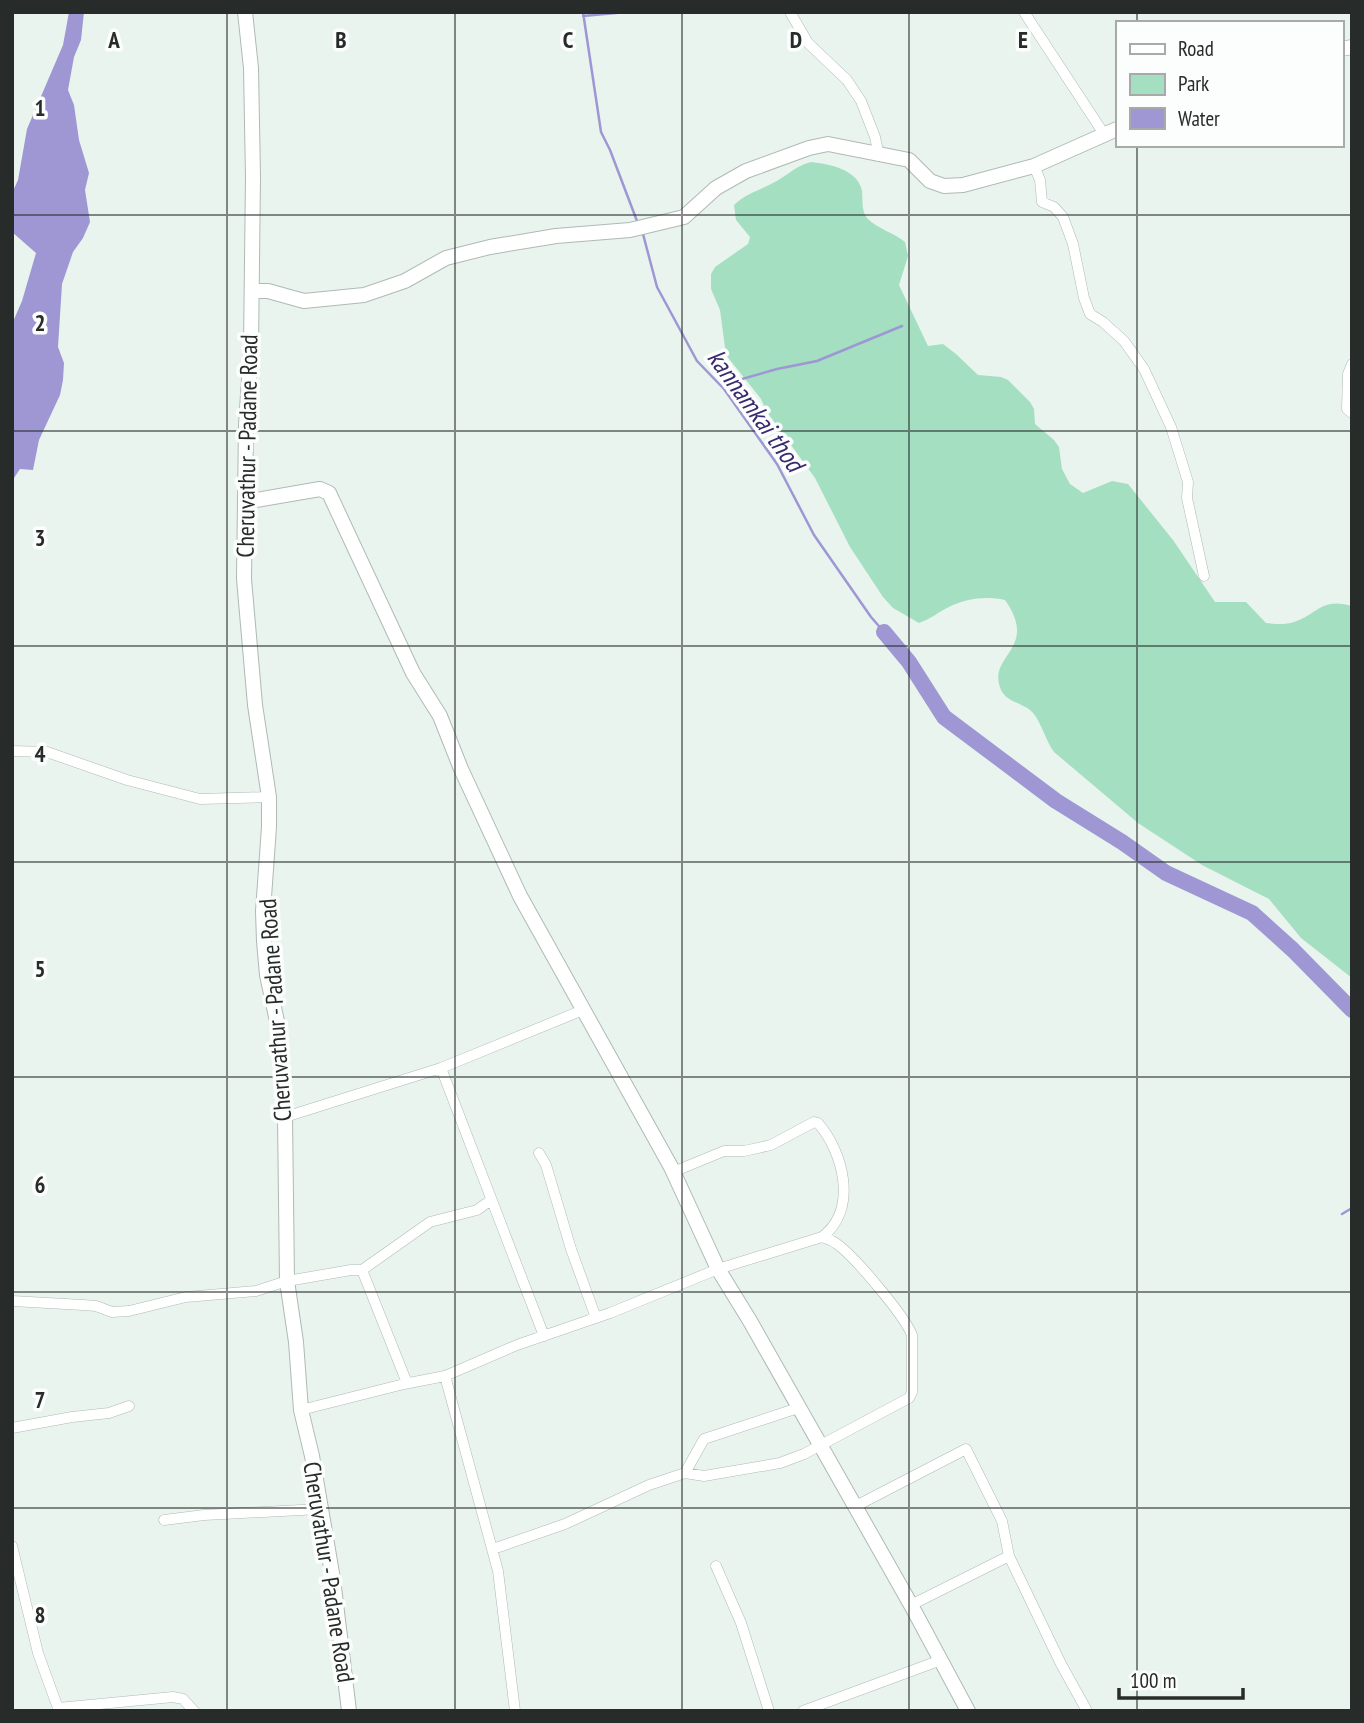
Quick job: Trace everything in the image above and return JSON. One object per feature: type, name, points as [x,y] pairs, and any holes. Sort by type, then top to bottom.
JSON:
[{"type":"street","name":"Cheruvathur - Padane Road","points":[[245,12],[249,35],[253,126],[251,348],[246,425],[244,579],[249,645],[269,797],[264,931],[267,975],[278,1026],[285,1117],[287,1281],[296,1342],[301,1410],[312,1456],[333,1579],[349,1711]]},
{"type":"street","points":[[790,12],[808,43],[847,80],[860,101],[875,137],[879,156]]},
{"type":"street","points":[[252,291],[268,291],[304,301],[364,295],[405,281],[446,258],[556,236],[629,230],[684,216],[716,188],[746,171],[809,148],[828,144],[909,160],[930,181],[944,186],[963,185],[1034,166],[1111,132],[1024,12]]},
{"type":"street","points":[[1034,166],[1040,180],[1042,202],[1054,207],[1063,216],[1070,233],[1079,282],[1090,314],[1124,341],[1144,369],[1171,427],[1188,482],[1187,498],[1203,576]]},
{"type":"street","points":[[1352,364],[1348,374],[1348,409],[1352,413]]},
{"type":"street","points":[[245,502],[320,489],[329,493],[413,673],[440,716],[509,875],[673,1172],[718,1269],[911,1605],[968,1711]]},
{"type":"street","points":[[12,751],[47,752],[127,780],[200,799],[269,797]]},
{"type":"street","points":[[285,1117],[441,1068],[583,1010]]},
{"type":"street","points":[[441,1068],[544,1336]]},
{"type":"street","points":[[301,1410],[445,1376],[718,1269],[822,1237],[831,1230],[845,1204],[845,1192],[835,1153],[825,1131],[814,1122],[771,1145],[744,1151],[724,1150],[673,1172]]},
{"type":"street","points":[[539,1153],[546,1165],[596,1318]]},
{"type":"street","points":[[12,1301],[96,1306],[112,1312],[129,1311],[186,1297],[256,1291],[287,1281],[362,1270],[430,1222],[477,1210],[491,1200]]},
{"type":"street","points":[[493,1549],[565,1524],[649,1485],[685,1473],[704,1476],[764,1466],[804,1454],[900,1406],[909,1398],[912,1392],[912,1335],[901,1313],[847,1252],[822,1237]]},
{"type":"street","points":[[362,1270],[407,1383]]},
{"type":"street","points":[[445,1376],[498,1571],[515,1711]]},
{"type":"street","points":[[12,1429],[109,1413],[129,1406]]},
{"type":"street","points":[[685,1473],[704,1439],[798,1408]]},
{"type":"street","points":[[854,1507],[966,1448],[1002,1521],[1009,1556],[1087,1711]]},
{"type":"street","points":[[164,1520],[204,1515],[320,1509]]},
{"type":"street","points":[[12,1546],[38,1653],[58,1709],[173,1697],[183,1699],[194,1711]]},
{"type":"street","points":[[911,1605],[1009,1556]]},
{"type":"street","points":[[716,1566],[741,1623],[769,1711]]},
{"type":"street","points":[[803,1711],[941,1660]]},
{"type":"green space","points":[[811,162],[834,166],[855,177],[862,191],[863,208],[867,218],[905,242],[908,256],[899,285],[928,346],[943,344],[978,375],[1008,380],[1030,402],[1034,409],[1035,424],[1059,447],[1062,469],[1070,484],[1083,493],[1112,481],[1128,484],[1173,540],[1215,602],[1246,602],[1266,623],[1276,624],[1302,619],[1326,605],[1352,606],[1352,978],[1301,938],[1269,899],[1202,865],[1138,823],[1054,752],[1034,714],[1009,699],[999,684],[999,674],[1016,639],[1017,629],[1014,616],[1005,600],[970,600],[949,607],[919,623],[893,608],[883,597],[850,547],[815,478],[767,412],[761,399],[726,355],[720,310],[711,289],[711,274],[715,267],[748,244],[750,237],[736,220],[734,205],[801,165]]},
{"type":"water","points":[[69,12],[84,12],[81,40],[74,57],[68,90],[74,105],[79,140],[89,173],[85,190],[90,222],[73,252],[62,284],[58,347],[64,363],[60,395],[39,440],[33,470],[20,469],[12,481],[12,324],[22,301],[36,253],[12,232],[12,193],[18,180],[27,129],[63,45]]},
{"type":"waterway","name":"kannamkai thod","points":[[583,12],[601,132],[637,221]]},
{"type":"waterway","points":[[583,16],[627,12]]},
{"type":"waterway","name":"kannamkai thod","points":[[643,234],[657,287],[697,361],[724,389],[777,464],[814,535],[884,632]]},
{"type":"waterway","points":[[721,385],[817,361],[902,326]]},
{"type":"waterway","points":[[884,632],[909,662],[944,717],[1056,801],[1166,873],[1252,913],[1352,1010]]},
{"type":"waterway","points":[[1342,1214],[1352,1208]]}]
